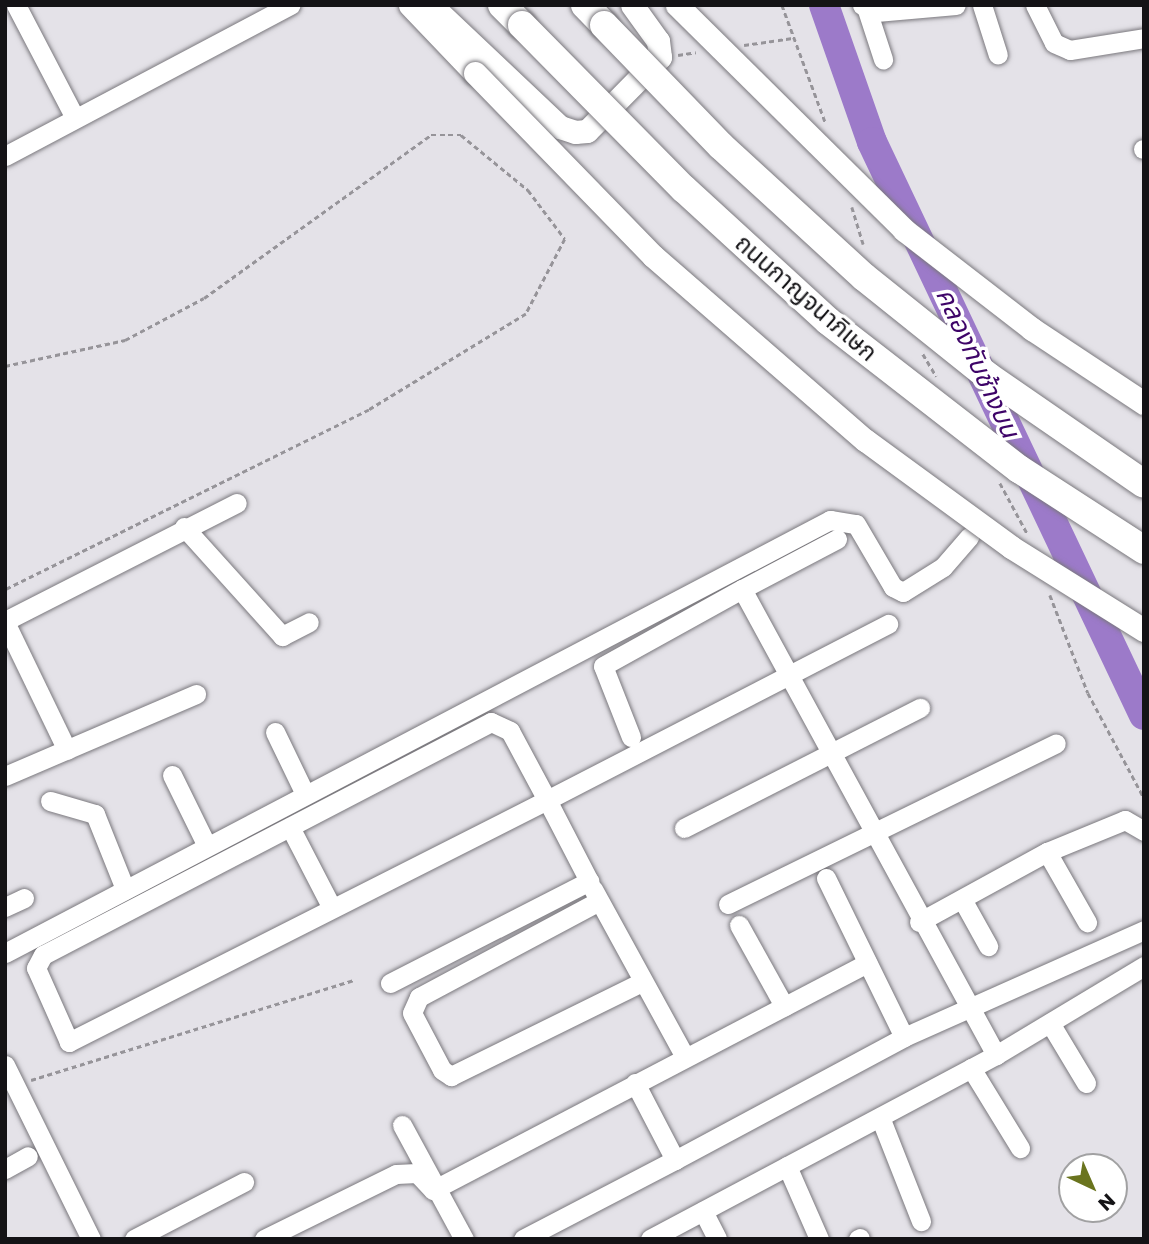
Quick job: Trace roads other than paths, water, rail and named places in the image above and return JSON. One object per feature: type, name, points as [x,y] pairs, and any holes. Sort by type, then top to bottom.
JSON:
[{"type":"highway","name":"ถนนกาญจนาภิเษก","points":[[502,5],[684,188],[828,321],[1019,468],[1144,550]]},
{"type":"highway","points":[[584,5],[721,146],[864,277],[999,384],[1144,484]]},
{"type":"main road","points":[[410,5],[653,256],[865,440],[1011,547],[1144,630]]},
{"type":"main road","points":[[431,5],[559,127],[575,132],[587,131],[660,57],[658,41],[632,5]]},
{"type":"main road","points":[[677,5],[904,230],[1032,329],[1144,403]]},
{"type":"street","points":[[16,5],[75,118]]},
{"type":"street","points":[[5,156],[290,5]]},
{"type":"street","points":[[883,59],[864,7],[956,5]]},
{"type":"street","points":[[982,5],[998,55]]},
{"type":"street","points":[[1035,5],[1054,43],[1070,50],[1144,38]]},
{"type":"street","points":[[67,750],[5,621],[184,527],[237,503]]},
{"type":"street","points":[[5,953],[305,793],[830,520],[856,524],[892,587],[904,592],[943,566],[969,537]]},
{"type":"street","points":[[184,527],[282,636],[309,622]]},
{"type":"street","points":[[631,737],[603,666],[837,539]]},
{"type":"street","points":[[742,589],[832,752],[919,922],[971,1004],[996,1055]]},
{"type":"street","points":[[685,1057],[640,983],[589,881],[547,800],[510,731],[491,722],[37,960],[69,1042],[547,800],[790,676],[888,624]]},
{"type":"street","points":[[5,776],[197,694]]},
{"type":"street","points":[[684,828],[920,708]]},
{"type":"street","points":[[275,732],[305,793]]},
{"type":"street","points":[[728,904],[1056,743]]},
{"type":"street","points":[[172,775],[206,846]]},
{"type":"street","points":[[50,801],[95,814],[125,890]]},
{"type":"street","points":[[919,922],[1047,852],[1125,820],[1144,831]]},
{"type":"street","points":[[290,827],[332,908]]},
{"type":"street","points":[[1047,852],[1087,922]]},
{"type":"street","points":[[826,878],[904,1037]]},
{"type":"street","points":[[390,983],[589,881]]},
{"type":"street","points":[[5,907],[24,898]]},
{"type":"street","points":[[962,899],[988,946]]},
{"type":"street","points":[[599,901],[419,997],[412,1013],[442,1070],[451,1076],[640,983]]},
{"type":"street","points":[[738,925],[784,1006]]},
{"type":"street","points":[[523,1239],[904,1037],[971,1004],[1144,930]]},
{"type":"street","points":[[433,1190],[867,963]]},
{"type":"street","points":[[650,1239],[996,1055],[1144,966]]},
{"type":"street","points":[[1050,1023],[1086,1083]]},
{"type":"street","points":[[5,1065],[91,1239]]},
{"type":"street","points":[[971,1068],[1020,1148]]},
{"type":"street","points":[[635,1083],[675,1160]]},
{"type":"street","points":[[880,1117],[921,1220]]},
{"type":"street","points":[[402,1125],[433,1190],[464,1239]]},
{"type":"street","points":[[5,1169],[28,1156]]},
{"type":"street","points":[[787,1166],[819,1239]]},
{"type":"street","points":[[264,1239],[396,1174],[416,1173],[433,1190]]},
{"type":"street","points":[[134,1239],[244,1182]]},
{"type":"street","points":[[703,1211],[717,1239]]},
{"type":"waterway","name":"คลองทับช้างบน","points":[[824,5],[872,142],[1144,715]]}]
